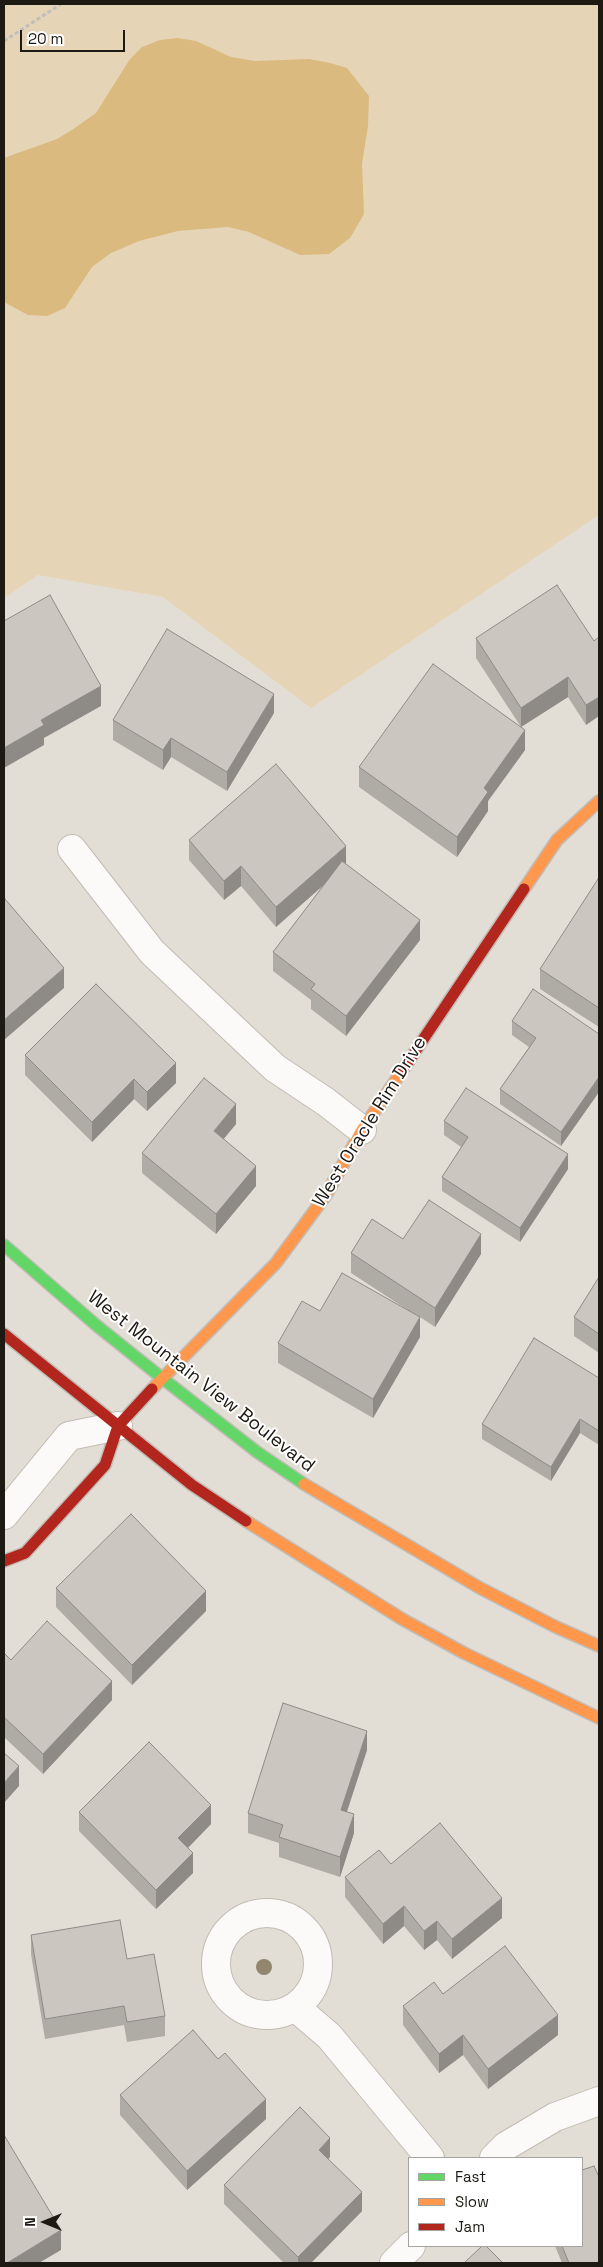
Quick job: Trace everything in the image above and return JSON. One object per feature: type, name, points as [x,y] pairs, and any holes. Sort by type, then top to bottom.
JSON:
[{"type":"street","name":"West Oracle Rim Drive","points":[[4,1561],[26,1553],[105,1465],[118,1426],[162,1378],[276,1263],[326,1195],[362,1130],[557,840],[599,801]]},
{"type":"street","points":[[72,850],[152,952],[275,1068],[326,1102],[362,1130]]},
{"type":"street","name":"West Mountain View Boulevard","points":[[4,1246],[96,1325],[162,1378],[257,1452],[314,1491],[480,1588],[556,1627],[599,1646]]},
{"type":"street","points":[[4,1334],[192,1485],[402,1619],[464,1653],[599,1718]]},
{"type":"street","points":[[4,1515],[69,1436],[118,1426]]},
{"type":"street","points":[[296,2007],[328,2036],[429,2157]]},
{"type":"street","points":[[495,2157],[506,2146],[554,2117],[599,2101]]},
{"type":"street","points":[[394,2263],[410,2247]]},
{"type":"path","points":[[4,41],[61,4]]},
{"type":"shaded area","points":[[4,4],[599,4],[599,515],[311,708],[163,597],[38,575],[4,598]]},
{"type":"shaded area","points":[[178,38],[196,41],[231,57],[255,61],[309,59],[347,68],[369,96],[368,126],[362,164],[364,214],[350,238],[329,254],[300,255],[249,232],[228,227],[178,231],[139,241],[111,253],[92,267],[65,308],[47,316],[28,315],[4,302],[4,158],[57,139],[75,128],[96,113],[130,59],[142,47],[160,40]]},
{"type":"building","points":[[557,585],[594,641],[599,637],[599,697],[586,705],[568,677],[521,708],[476,638]]},
{"type":"building","points":[[50,595],[101,686],[41,720],[44,725],[4,748],[4,621]]},
{"type":"building","points":[[167,629],[274,694],[227,772],[171,738],[163,750],[113,720]]},
{"type":"building","points":[[433,664],[525,730],[484,788],[488,792],[457,837],[359,767]]},
{"type":"building","points":[[276,764],[346,846],[276,907],[241,866],[224,881],[189,840]]},
{"type":"building","points":[[342,861],[420,920],[346,1016],[311,989],[315,984],[273,952]]},
{"type":"building","points":[[599,880],[599,1008],[540,969]]},
{"type":"building","points":[[4,900],[64,968],[4,1020]]},
{"type":"building","points":[[96,984],[176,1063],[147,1092],[134,1079],[92,1122],[25,1055]]},
{"type":"building","points":[[533,989],[599,1034],[599,1077],[561,1132],[500,1089],[536,1038],[512,1021]]},
{"type":"building","points":[[204,1078],[236,1104],[214,1131],[256,1166],[216,1214],[142,1153]]},
{"type":"building","points":[[466,1088],[568,1154],[520,1228],[442,1177],[468,1137],[444,1121]]},
{"type":"building","points":[[429,1200],[481,1234],[435,1308],[351,1253],[372,1219],[403,1239]]},
{"type":"building","points":[[342,1273],[420,1317],[373,1399],[278,1343],[302,1301],[320,1311]]},
{"type":"building","points":[[599,1277],[599,1334],[574,1317]]},
{"type":"building","points":[[534,1338],[599,1378],[599,1431],[580,1419],[551,1467],[482,1424]]},
{"type":"building","points":[[131,1514],[206,1591],[132,1665],[56,1588]]},
{"type":"building","points":[[47,1621],[112,1681],[43,1754],[4,1717],[4,1653],[11,1660]]},
{"type":"building","points":[[283,1703],[367,1731],[341,1810],[354,1814],[340,1857],[279,1837],[283,1825],[248,1813]]},
{"type":"building","points":[[149,1742],[211,1805],[178,1838],[193,1853],[156,1890],[79,1812]]},
{"type":"building","points":[[4,1753],[19,1766],[4,1783]]},
{"type":"building","points":[[440,1823],[502,1898],[452,1939],[437,1921],[424,1931],[404,1906],[383,1924],[345,1877],[379,1850],[391,1864]]},
{"type":"building","points":[[120,1920],[127,1959],[154,1954],[165,2016],[127,2022],[124,2006],[45,2019],[31,1935]]},
{"type":"building","points":[[505,1946],[558,2015],[488,2069],[463,2035],[439,2054],[403,2006],[434,1982],[443,1994]]},
{"type":"building","points":[[193,2030],[218,2059],[225,2053],[266,2099],[187,2171],[120,2095]]},
{"type":"building","points":[[300,2107],[330,2138],[319,2150],[362,2192],[298,2257],[224,2185]]},
{"type":"building","points":[[4,2135],[61,2230],[7,2263],[4,2263]]},
{"type":"building","points":[[594,2166],[599,2175],[599,2263],[569,2263],[562,2247],[583,2247],[583,2170]]},
{"type":"building","points":[[481,2247],[487,2247],[503,2263],[464,2263]]},
{"type":"traffic: fast","points":[[4,1245],[96,1325],[162,1378],[257,1452],[304,1484]]},
{"type":"traffic: slow","points":[[524,889],[557,840],[599,801]]},
{"type":"traffic: slow","points":[[152,1389],[276,1263],[326,1195],[362,1130],[402,1071]]},
{"type":"traffic: slow","points":[[304,1484],[480,1588],[556,1627],[599,1646]]},
{"type":"traffic: slow","points":[[246,1521],[402,1619],[464,1653],[599,1718]]},
{"type":"traffic: jam","points":[[402,1071],[524,889]]},
{"type":"traffic: jam","points":[[4,1334],[192,1485],[246,1521]]},
{"type":"traffic: jam","points":[[4,1561],[25,1553],[105,1465],[118,1426],[152,1389]]}]
